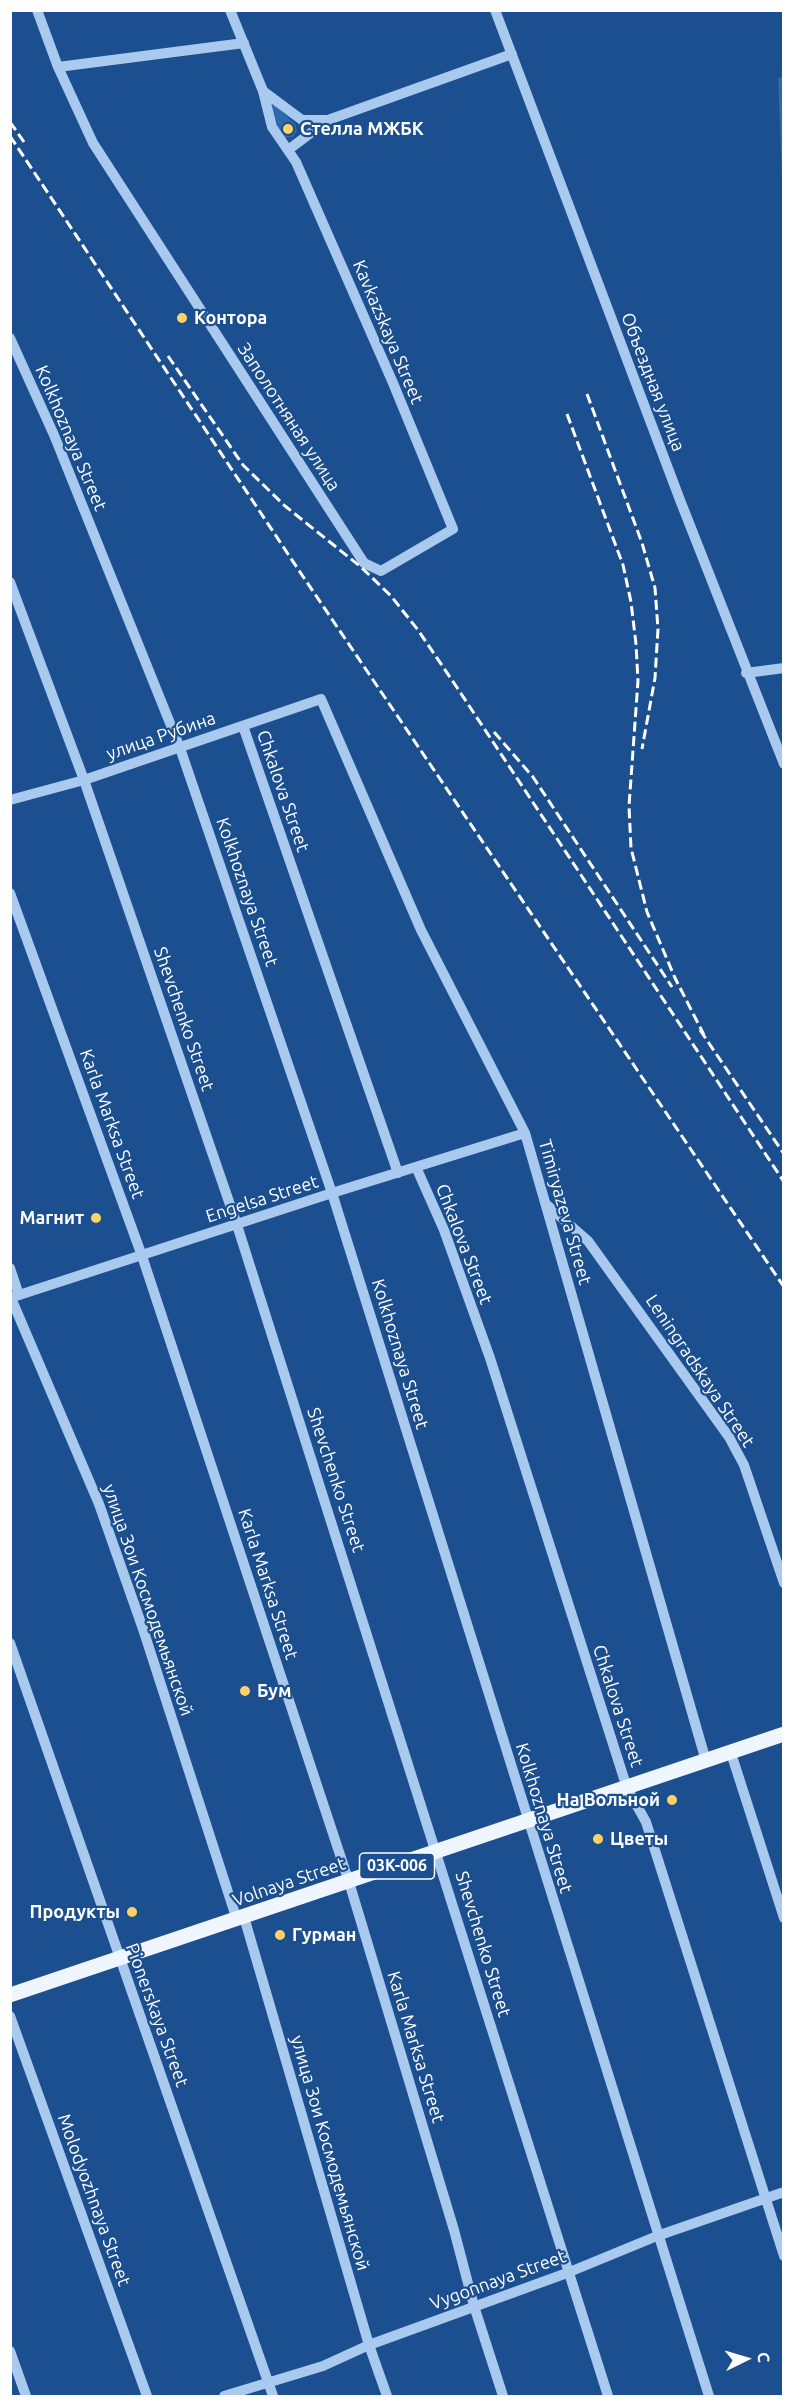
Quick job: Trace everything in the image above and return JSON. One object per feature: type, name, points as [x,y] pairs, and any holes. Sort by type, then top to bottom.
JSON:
[{"type":"main road","name":"Volnaya Street","points":[[10,1995],[241,1919],[783,1734]]},
{"type":"street","name":"Заполотняная улица","points":[[37,10],[58,67],[93,143],[364,563],[381,571],[453,529]]},
{"type":"street","name":"Kavkazskaya Street","points":[[230,10],[262,91],[272,127],[296,162],[393,383],[453,529]]},
{"type":"street","name":"Объездная улица","points":[[495,10],[746,673],[783,764]]},
{"type":"street","points":[[58,67],[244,43]]},
{"type":"street","points":[[288,150],[328,120],[512,54]]},
{"type":"street","points":[[262,91],[302,120],[328,120]]},
{"type":"street","name":"Kolkhoznaya Street","points":[[10,338],[54,435],[180,748],[332,1193],[709,2397]]},
{"type":"street","name":"Shevchenko Street","points":[[10,582],[84,780],[237,1225],[438,1852],[567,2273],[608,2397]]},
{"type":"street","points":[[746,673],[783,668]]},
{"type":"street","name":"улица Рубина","points":[[10,800],[84,780],[321,699]]},
{"type":"street","name":"Timiryazeva Street","points":[[321,699],[421,930],[525,1133],[706,1761]]},
{"type":"street","name":"Chkalova Street","points":[[243,726],[398,1173]]},
{"type":"street","name":"Karla Marksa Street","points":[[10,893],[142,1256],[349,1882],[503,2397]]},
{"type":"street","name":"Engelsa Street","points":[[14,1297],[332,1193],[525,1133]]},
{"type":"street","name":"Chkalova Street","points":[[416,1167],[444,1230],[490,1358],[627,1788],[646,1822],[783,2256]]},
{"type":"street","name":"Leningradskaya Street","points":[[545,1204],[588,1241],[729,1437],[744,1465],[783,1583]]},
{"type":"street","name":"улица Зои Космодемьянской","points":[[10,1268],[14,1297],[99,1504],[241,1919],[369,2345],[387,2397]]},
{"type":"street","name":"Pionerskaya Street","points":[[10,1644],[273,2397]]},
{"type":"street","points":[[731,1753],[783,1918]]},
{"type":"street","name":"Molodyozhnaya Street","points":[[10,2016],[147,2397]]},
{"type":"street","name":"Vygonnaya Street","points":[[224,2397],[323,2366],[369,2345],[567,2273],[657,2236],[783,2192]]},
{"type":"street","points":[[10,2351],[26,2397]]},
{"type":"shaded area","points":[[783,76],[783,203],[778,79]]},
{"type":"shaded area","points":[[269,99],[296,125],[297,131],[293,137],[284,138],[279,131]]},
{"type":"railway","points":[[10,122],[24,142]]},
{"type":"railway","points":[[10,136],[302,575],[784,1287]]},
{"type":"railway","points":[[168,356],[243,465],[285,506],[361,567],[391,596],[418,630],[784,1182]]},
{"type":"railway","points":[[587,394],[642,543],[655,588],[658,629],[655,678],[642,749]]},
{"type":"railway","points":[[567,414],[623,565],[631,602],[638,681],[629,806],[631,848],[647,912],[675,978],[704,1035]]},
{"type":"railway","points":[[494,732],[533,777],[672,987]]},
{"type":"railway","points":[[700,1030],[784,1154]]},
{"type":"place","name":"Стелла МЖБК","points":[[288,129]]},
{"type":"place","name":"Контора","points":[[182,318]]},
{"type":"place","name":"Магнит","points":[[96,1218]]},
{"type":"place","name":"Бум","points":[[245,1691]]},
{"type":"place","name":"На Вольной","points":[[672,1800]]},
{"type":"place","name":"Цветы","points":[[598,1839]]},
{"type":"place","name":"Продукты","points":[[132,1912]]},
{"type":"place","name":"Гурман","points":[[280,1935]]}]
